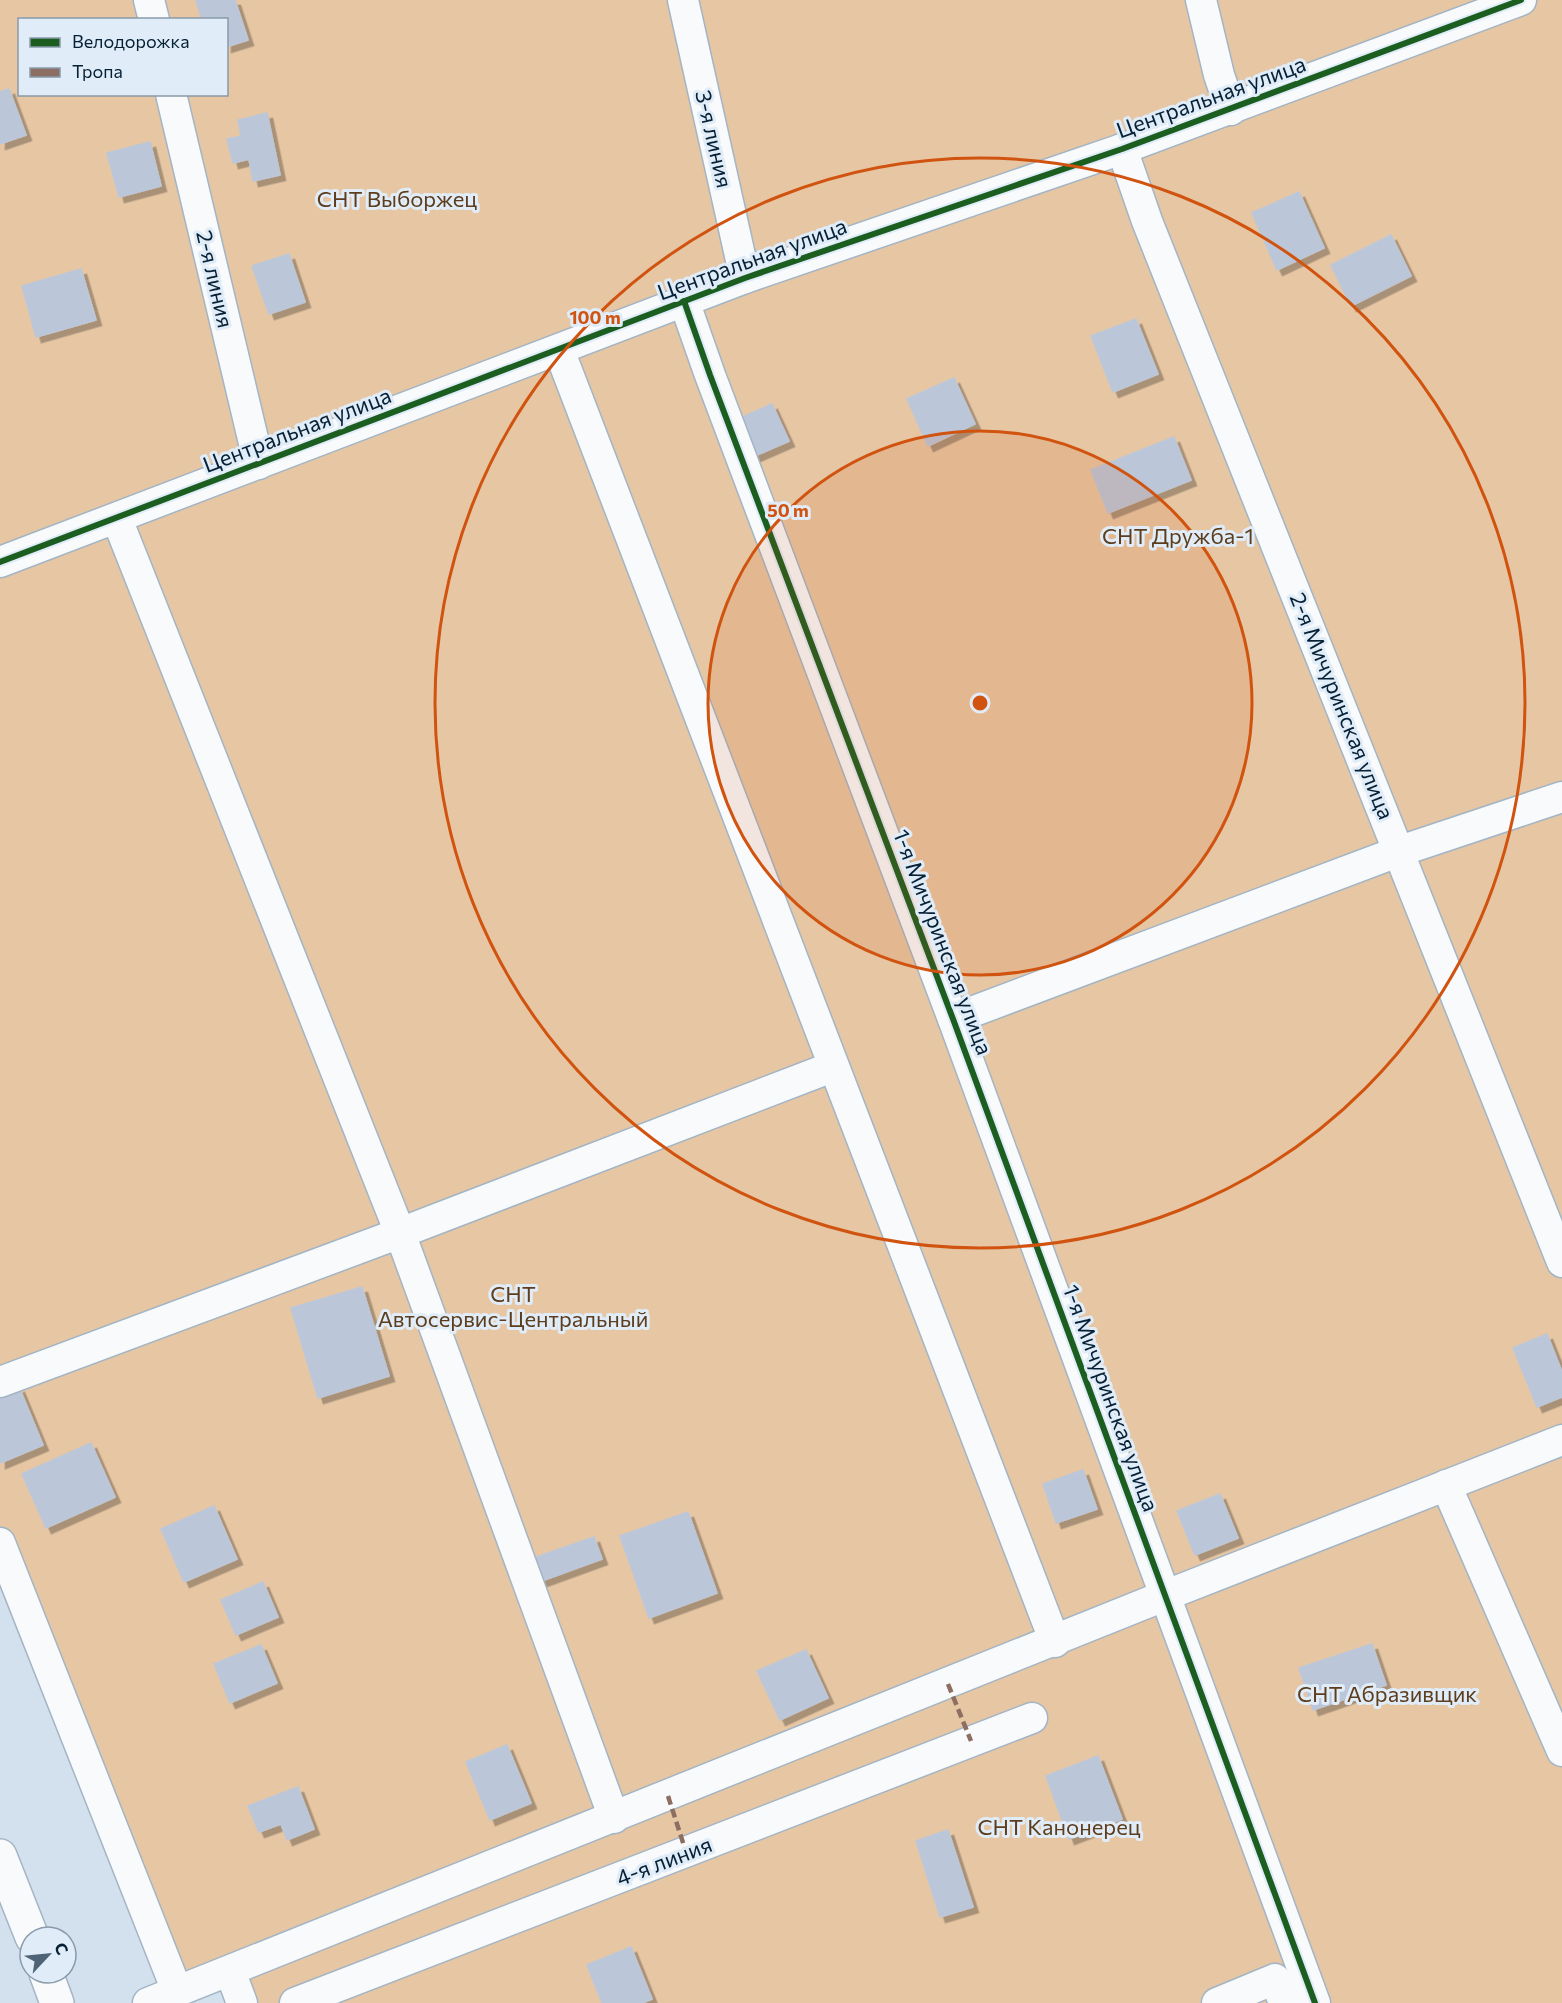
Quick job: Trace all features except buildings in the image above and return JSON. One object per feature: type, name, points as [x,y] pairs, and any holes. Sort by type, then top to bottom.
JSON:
[{"type":"main road","points":[[0,1856],[27,1925]]},
{"type":"main road","points":[[50,1985],[57,2003]]},
{"type":"street","points":[[149,0],[154,18]]},
{"type":"street","name":"3-я линия","points":[[682,0],[746,278]]},
{"type":"street","points":[[1201,0],[1219,75],[1231,110]]},
{"type":"street","name":"Центральная улица","points":[[0,562],[746,278],[1231,110],[1521,0]]},
{"type":"street","name":"2-я линия","points":[[171,96],[259,465]]},
{"type":"street","name":"2-я Мичуринская улица","points":[[1122,149],[1147,221],[1562,1262]]},
{"type":"street","name":"1-я Мичуринская улица","points":[[684,301],[953,1019],[1315,2003]]},
{"type":"street","points":[[559,350],[832,1067],[1055,1642]]},
{"type":"street","points":[[117,519],[400,1233],[614,1818]]},
{"type":"street","points":[[953,1019],[1400,851],[1562,797]]},
{"type":"street","points":[[0,1382],[400,1233],[832,1067]]},
{"type":"street","points":[[148,2003],[1055,1642],[1164,1596],[1562,1440]]},
{"type":"street","points":[[1446,1485],[1562,1751]]},
{"type":"street","points":[[0,1543],[177,1990]]},
{"type":"street","name":"4-я линия","points":[[295,2003],[1032,1718]]},
{"type":"street","points":[[231,1971],[242,2003]]},
{"type":"street","points":[[1217,2003],[1280,1991]]},
{"type":"green space","points":[[0,0],[1562,0],[1562,2003],[242,2003],[236,1970],[184,1988],[0,1540]]},
{"type":"marked path","points":[[948,1684],[971,1741]]},
{"type":"marked path","points":[[668,1796],[686,1852]]},
{"type":"cycle path","points":[[0,562],[745,278],[1122,149],[1521,0]]},
{"type":"cycle path","points":[[684,301],[953,1019],[1315,2003]]},
{"type":"park label","name":"СНТ Выборжец","points":[[397,199]]},
{"type":"park label","name":"СНТ Дружба-1","points":[[1178,536]]},
{"type":"park label","name":"СНТ Автосервис-Центральный","points":[[513,1306]]},
{"type":"park label","name":"СНТ Абразивщик","points":[[1387,1694]]},
{"type":"park label","name":"СНТ Канонерец","points":[[1059,1827]]}]
